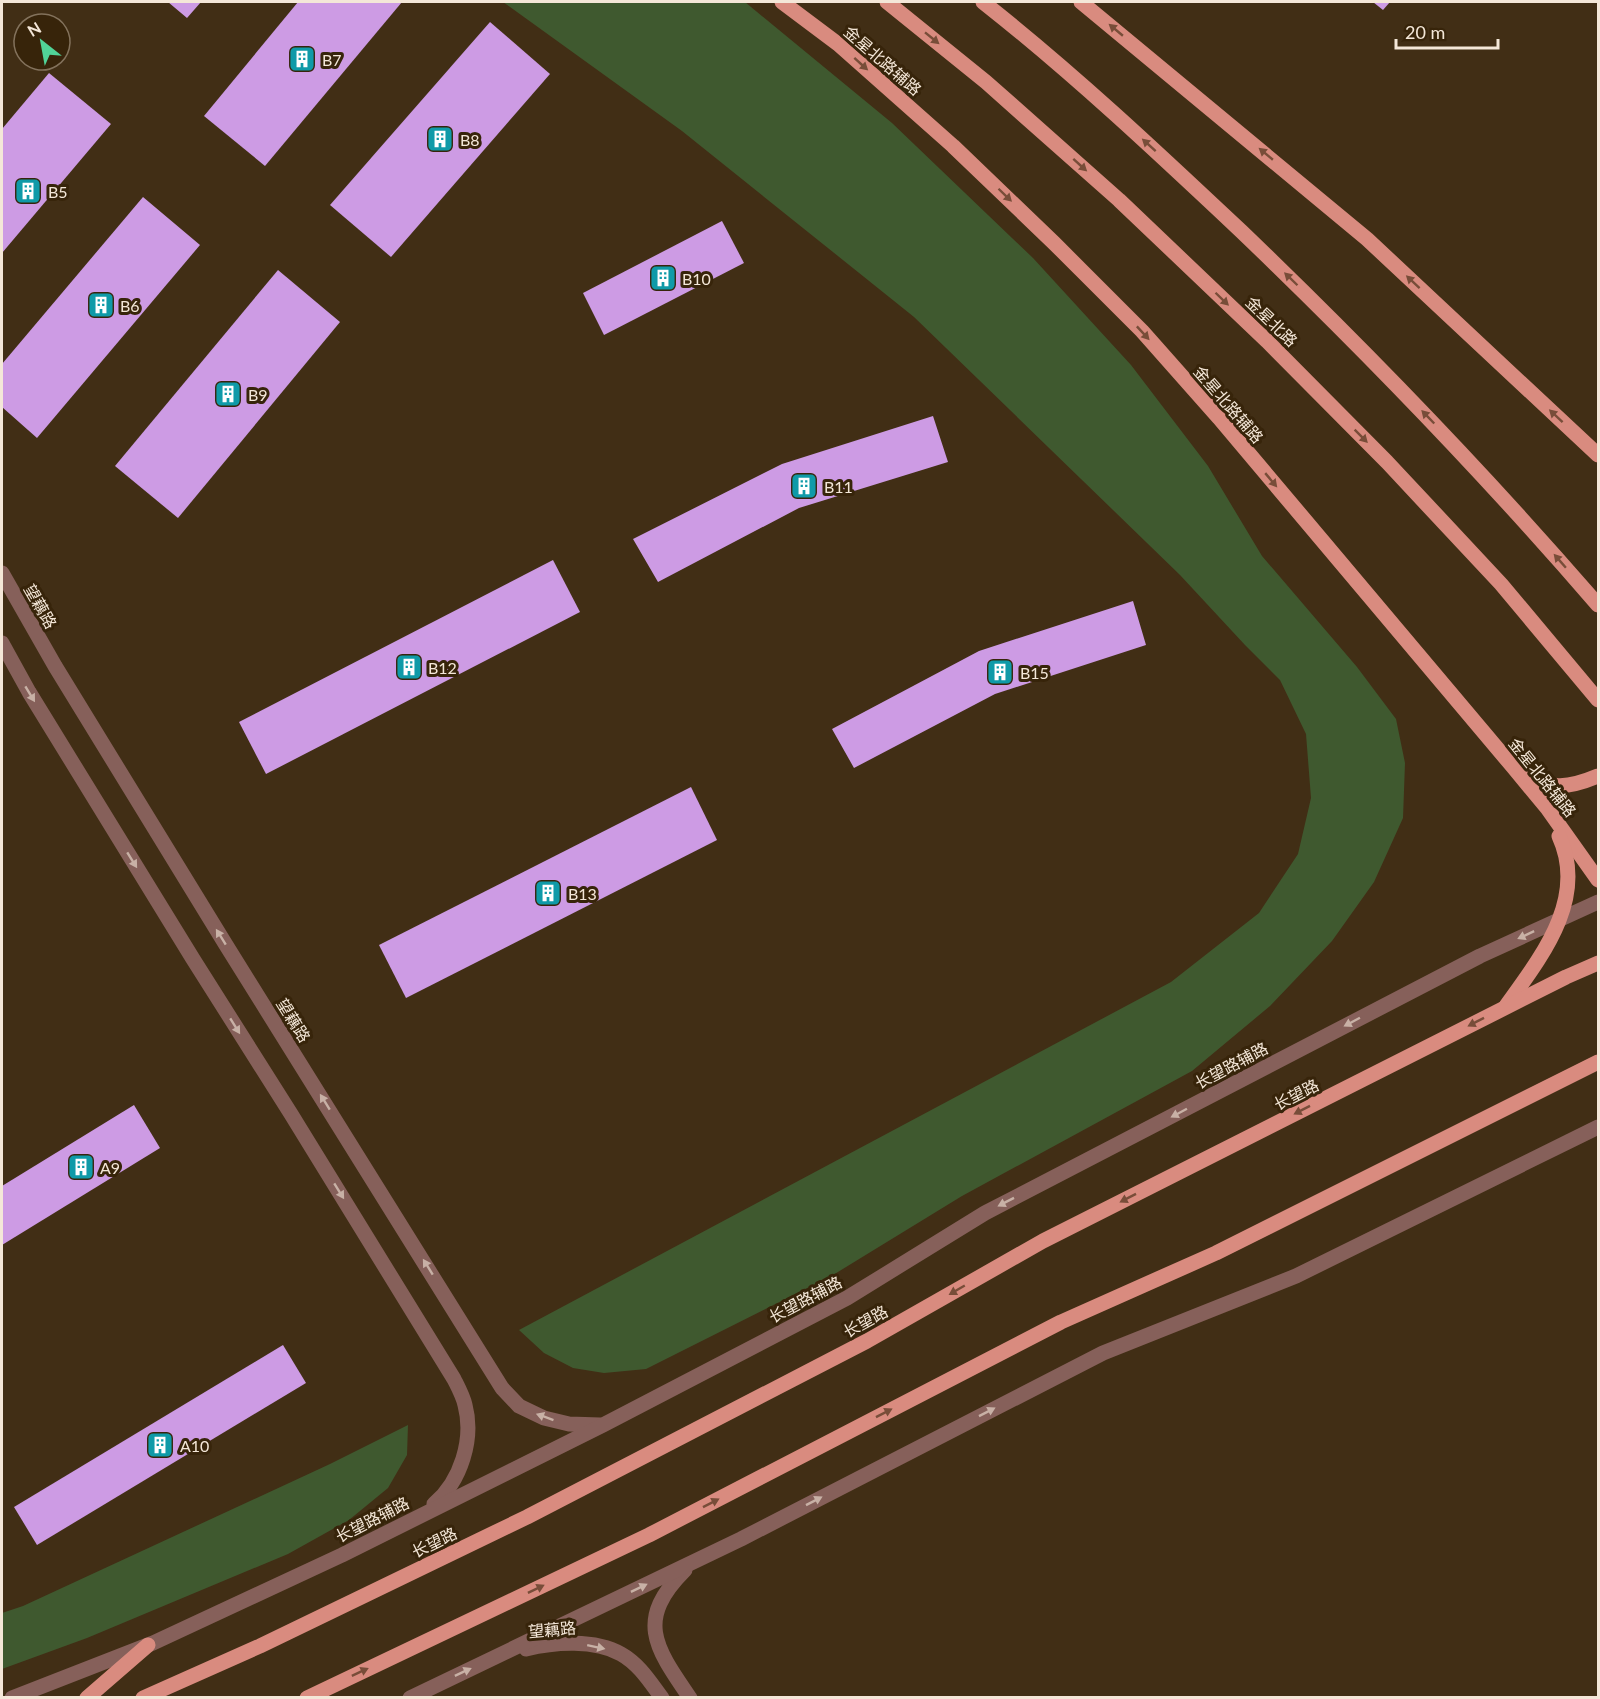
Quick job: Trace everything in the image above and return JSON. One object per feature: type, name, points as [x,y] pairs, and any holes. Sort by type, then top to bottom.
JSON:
[{"type":"main road","name":"金星北路辅路","points":[[782,2],[838,44],[962,154],[1142,332],[1219,418],[1513,767],[1547,808],[1599,880]]},
{"type":"main road","points":[[799,2],[838,44]]},
{"type":"main road","name":"金星北路","points":[[887,2],[986,82],[1119,200],[1267,341],[1387,462],[1501,584],[1599,700]]},
{"type":"main road","points":[[983,2],[1029,39],[1164,158],[1308,296],[1433,421],[1599,605]]},
{"type":"main road","points":[[1081,2],[1367,239],[1599,455]]},
{"type":"main road","points":[[1513,767],[1536,781],[1552,786],[1577,783],[1599,776]]},
{"type":"main road","points":[[1504,1008],[1535,966],[1565,907],[1569,881],[1566,850],[1547,808]]},
{"type":"main road","name":"长望路","points":[[143,1698],[260,1646],[527,1517],[867,1341],[1043,1242],[1504,1008],[1599,963]]},
{"type":"main road","points":[[307,1698],[649,1535],[1061,1322],[1216,1253],[1599,1062]]},
{"type":"main road","points":[[1548,1087],[1599,1074]]},
{"type":"main road","points":[[87,1698],[148,1645]]},
{"type":"street","name":"望藕路","points":[[2,573],[55,666],[226,945],[502,1388],[519,1406],[544,1418],[569,1424],[603,1425]]},
{"type":"street","points":[[2,643],[29,692],[454,1379],[465,1403],[468,1422],[467,1446],[453,1481],[442,1497],[421,1515]]},
{"type":"street","name":"长望路辅路","points":[[12,1698],[148,1645],[342,1555],[603,1425],[847,1298],[985,1213],[1480,956],[1599,902]]},
{"type":"street","points":[[410,1698],[751,1533],[1103,1353],[1296,1276],[1599,1127]]},
{"type":"street","points":[[690,1698],[668,1666],[657,1644],[654,1624],[661,1602],[673,1582],[694,1561]]},
{"type":"street","name":"望藕路","points":[[497,1656],[540,1645],[572,1642],[599,1646],[621,1654],[635,1665],[662,1698]]},
{"type":"green space","points":[[503,2],[745,2],[892,123],[1033,258],[1131,365],[1208,466],[1262,556],[1357,667],[1396,719],[1405,763],[1403,818],[1374,882],[1332,941],[1270,1006],[1192,1071],[962,1196],[833,1275],[646,1369],[604,1373],[573,1368],[544,1353],[519,1330],[1171,982],[1259,913],[1298,854],[1311,798],[1306,734],[1280,680],[1180,575],[914,317],[682,131]]},
{"type":"green space","points":[[408,1425],[407,1455],[388,1488],[349,1520],[288,1554],[87,1638],[2,1669],[2,1613],[23,1606],[330,1464]]},
{"type":"building","points":[[168,2],[201,2],[187,18]]},
{"type":"building","name":"B7","points":[[298,2],[402,2],[265,166],[204,116]]},
{"type":"building","points":[[1373,2],[1390,2],[1383,10]]},
{"type":"building","name":"B8","points":[[490,22],[550,74],[391,257],[330,205]]},
{"type":"building","name":"B5","points":[[49,73],[111,124],[2,253],[2,129]]},
{"type":"building","name":"B6","points":[[143,197],[200,245],[37,438],[2,407],[2,364]]},
{"type":"building","name":"B10","points":[[722,221],[744,263],[604,335],[583,293]]},
{"type":"building","name":"B9","points":[[278,270],[340,322],[178,518],[115,466]]},
{"type":"building","name":"B11","points":[[933,416],[948,462],[799,508],[658,582],[633,539],[782,464]]},
{"type":"building","name":"B12","points":[[553,560],[580,612],[266,774],[239,722]]},
{"type":"building","name":"B15","points":[[1133,601],[1146,645],[995,694],[854,768],[832,729],[979,651]]},
{"type":"building","name":"B13","points":[[691,787],[717,840],[406,998],[379,945]]},
{"type":"building","name":"A9","points":[[134,1105],[160,1148],[2,1245],[2,1186]]},
{"type":"building","name":"A10","points":[[283,1345],[306,1383],[37,1545],[14,1507]]},
{"type":"place","name":"B7","points":[[302,59]]},
{"type":"place","name":"B8","points":[[440,139]]},
{"type":"place","name":"B5","points":[[28,191]]},
{"type":"place","name":"B10","points":[[663,278]]},
{"type":"place","name":"B6","points":[[101,305]]},
{"type":"place","name":"B9","points":[[228,394]]},
{"type":"place","name":"B11","points":[[804,486]]},
{"type":"place","name":"B12","points":[[409,667]]},
{"type":"place","name":"B15","points":[[1000,672]]},
{"type":"place","name":"B13","points":[[548,893]]},
{"type":"place","name":"A9","points":[[81,1167]]},
{"type":"place","name":"A10","points":[[160,1445]]}]
